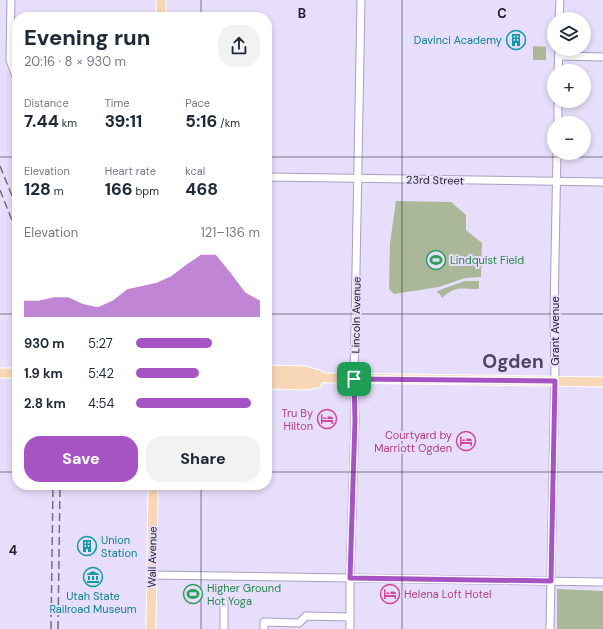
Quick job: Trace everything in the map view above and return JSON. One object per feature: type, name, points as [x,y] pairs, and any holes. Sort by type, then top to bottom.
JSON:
[{"type":"main road","points":[[161,0],[161,12]]},
{"type":"main road","points":[[272,370],[305,371],[336,379]]},
{"type":"main road","points":[[0,373],[12,373]]},
{"type":"main road","points":[[272,377],[603,382]]},
{"type":"main road","points":[[272,384],[305,385],[336,379]]},
{"type":"main road","name":"Wall Avenue","points":[[151,629],[153,490]]},
{"type":"street","points":[[11,0],[10,60],[12,66]]},
{"type":"street","name":"Lincoln Avenue","points":[[350,629],[350,578],[355,421],[354,379],[361,0]]},
{"type":"street","points":[[559,12],[560,0]]},
{"type":"street","points":[[591,56],[603,57]]},
{"type":"street","name":"Grant Avenue","points":[[550,629],[555,381],[554,312],[557,160]]},
{"type":"street","name":"23rd Street","points":[[272,177],[603,182]]},
{"type":"street","points":[[152,575],[603,582]]},
{"type":"street","points":[[224,603],[224,629]]},
{"type":"street","points":[[264,629],[264,622],[300,623],[306,616],[350,617]]},
{"type":"green space","points":[[533,46],[546,47],[546,60],[533,60]]},
{"type":"green space","name":"Lindquist Field","points":[[396,201],[451,202],[466,215],[466,230],[482,243],[481,277],[465,278],[439,287],[394,294],[389,289],[390,243]]},
{"type":"green space","points":[[465,281],[479,281],[479,289],[455,289],[442,298],[437,291]]},
{"type":"green space","points":[[557,589],[603,591],[603,629],[557,629]]},
{"type":"railway","points":[[0,166],[12,196]]},
{"type":"railway","points":[[0,190],[12,220]]},
{"type":"railway","points":[[51,629],[53,490]]},
{"type":"railway","points":[[58,629],[60,490]]},
{"type":"place","name":"Davinci Academy","points":[[516,40]]},
{"type":"place","name":"Lindquist Field","points":[[436,260]]},
{"type":"place","name":"Tru By Hilton","points":[[327,419]]},
{"type":"place","name":"Courtyard by Marriott Ogden","points":[[466,441]]},
{"type":"place","name":"Union Station","points":[[87,546]]},
{"type":"place","name":"Utah State Railroad Museum","points":[[93,577]]},
{"type":"place","name":"Higher Ground Hot Yoga","points":[[193,594]]},
{"type":"place","name":"Helena Loft Hotel","points":[[390,594]]},
{"type":"district","name":"Ogden","points":[[513,361]]},
{"type":"route","points":[[354,379],[555,381],[551,581],[350,578],[355,421],[354,379]]}]
